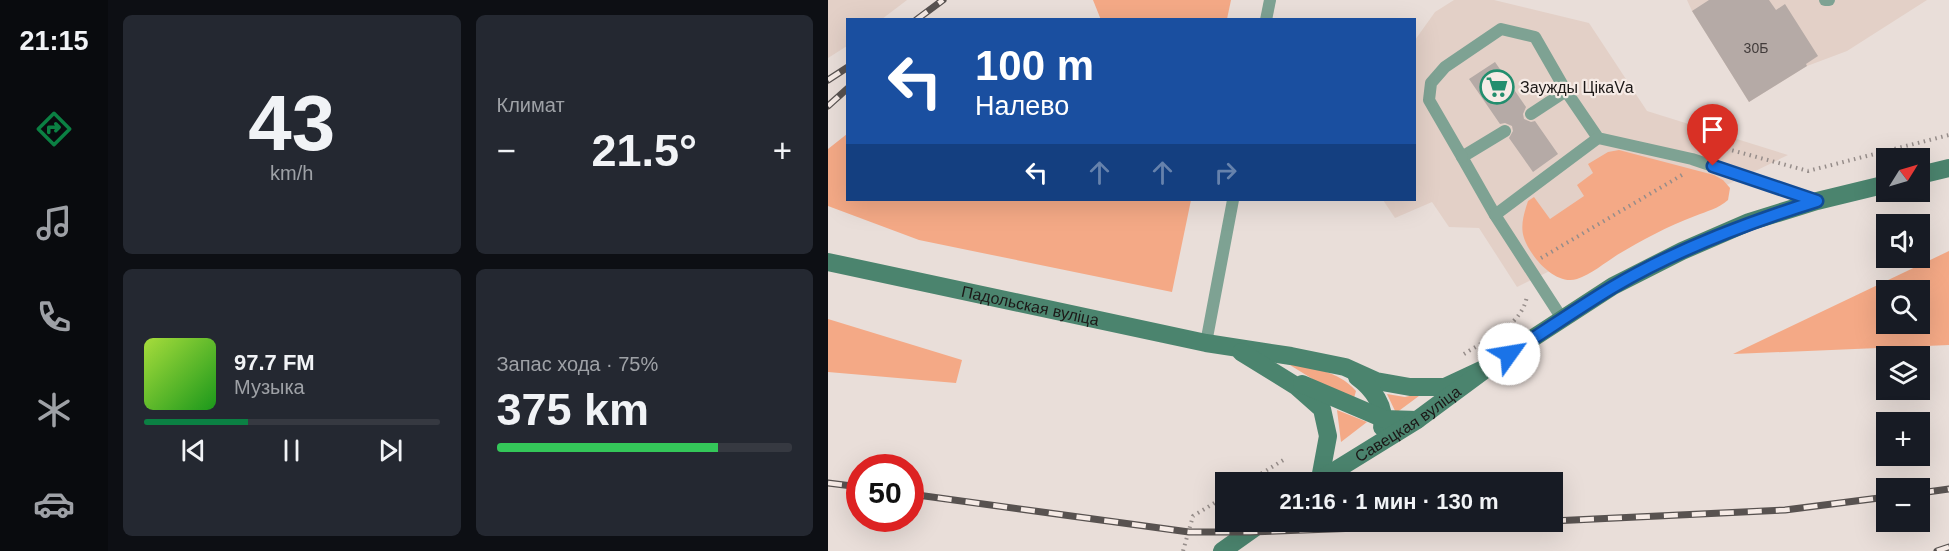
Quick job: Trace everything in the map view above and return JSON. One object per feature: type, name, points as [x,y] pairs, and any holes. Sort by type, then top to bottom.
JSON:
[{"type":"main road","points":[[1930,173],[1949,168]]},
{"type":"main road","name":"Савецкая вуліца","points":[[1332,472],[1417,420],[1490,366],[1613,286],[1682,251],[1749,222],[1817,201],[1876,187]]},
{"type":"main road","name":"Падольская вуліца","points":[[828,261],[1206,343],[1291,356],[1345,368],[1376,381],[1410,387],[1445,387],[1490,366]]},
{"type":"main road","name":"Падольская вуліца","points":[[1234,348],[1296,386],[1322,409],[1328,436],[1319,472]]},
{"type":"main road","points":[[1345,368],[1364,381],[1379,400],[1384,419],[1380,435],[1362,454]]},
{"type":"main road","points":[[1276,373],[1384,419],[1417,420]]},
{"type":"main road","points":[[1222,551],[1249,532]]},
{"type":"lane","points":[[1266,18],[1270,0]]},
{"type":"lane","points":[[1563,320],[1495,214],[1429,100],[1431,83],[1445,67],[1501,29],[1534,37],[1566,91],[1598,138],[1692,159],[1817,201]]},
{"type":"lane","points":[[1531,114],[1566,91]]},
{"type":"lane","points":[[1462,157],[1505,131]]},
{"type":"lane","points":[[1495,214],[1598,138]]},
{"type":"lane","points":[[1206,343],[1233,201]]},
{"type":"path","points":[[1528,266],[1685,173],[1701,142],[1808,171],[1949,135]]},
{"type":"path","points":[[1460,356],[1514,322],[1525,306],[1527,293]]},
{"type":"path","points":[[1264,472],[1285,459]]},
{"type":"path","points":[[1183,551],[1193,516],[1215,503]]},
{"type":"shaded area","points":[[828,0],[907,0],[883,18],[846,18],[846,47],[828,58]]},
{"type":"shaded area","points":[[1093,0],[1231,0],[1227,18],[1100,18]]},
{"type":"shaded area","points":[[1454,0],[1494,0],[1589,23],[1647,111],[1788,155],[1517,287],[1479,228],[1449,227],[1432,202],[1395,218],[1384,201],[1416,201],[1416,39],[1435,12]]},
{"type":"shaded area","points":[[1687,0],[1927,0],[1847,51],[1807,66],[1749,102]]},
{"type":"shaded area","points":[[846,135],[846,201],[1191,201],[1172,292],[919,240],[828,206],[828,149]]},
{"type":"shaded area","points":[[1619,150],[1714,175],[1730,188],[1728,200],[1716,208],[1675,224],[1646,239],[1582,277],[1569,280],[1552,274],[1538,261],[1524,238],[1522,224],[1528,201],[1534,197],[1550,219],[1584,196],[1577,185],[1593,173],[1588,164],[1608,152]]},
{"type":"shaded area","points":[[1949,251],[1949,345],[1876,346],[1876,348],[1733,354],[1876,286],[1876,334],[1930,334],[1930,280],[1888,280],[1913,268],[1930,268],[1930,260]]},
{"type":"shaded area","points":[[828,319],[962,360],[956,383],[828,372]]},
{"type":"shaded area","points":[[1285,362],[1324,371],[1341,378],[1356,391],[1354,398],[1332,391]]},
{"type":"shaded area","points":[[1423,393],[1396,413],[1387,394],[1405,397]]},
{"type":"shaded area","points":[[1337,410],[1367,422],[1341,442]]},
{"type":"building","points":[[1709,0],[1769,0],[1776,10],[1785,4],[1818,56],[1806,64],[1807,66],[1749,102],[1692,11]]},
{"type":"building","points":[[1495,62],[1526,107],[1523,114],[1524,119],[1535,121],[1558,154],[1533,172],[1509,138],[1513,131],[1512,126],[1505,123],[1500,124],[1469,79]]},
{"type":"railway","points":[[919,18],[943,0]]},
{"type":"railway","points":[[828,80],[846,68]]},
{"type":"railway","points":[[828,106],[846,90]]},
{"type":"railway","points":[[828,483],[846,485]]},
{"type":"railway","points":[[1930,492],[1949,489]]},
{"type":"railway","points":[[924,496],[1189,532],[1215,532]]},
{"type":"railway","points":[[1563,520],[1785,510],[1876,498]]},
{"type":"railway","points":[[1937,551],[1949,547]]},
{"type":"place","name":"Заужды ЦікаVа","points":[[1497,87]]},
{"type":"route","points":[[1509,354],[1613,286],[1682,251],[1749,222],[1817,201],[1713,166]]}]
